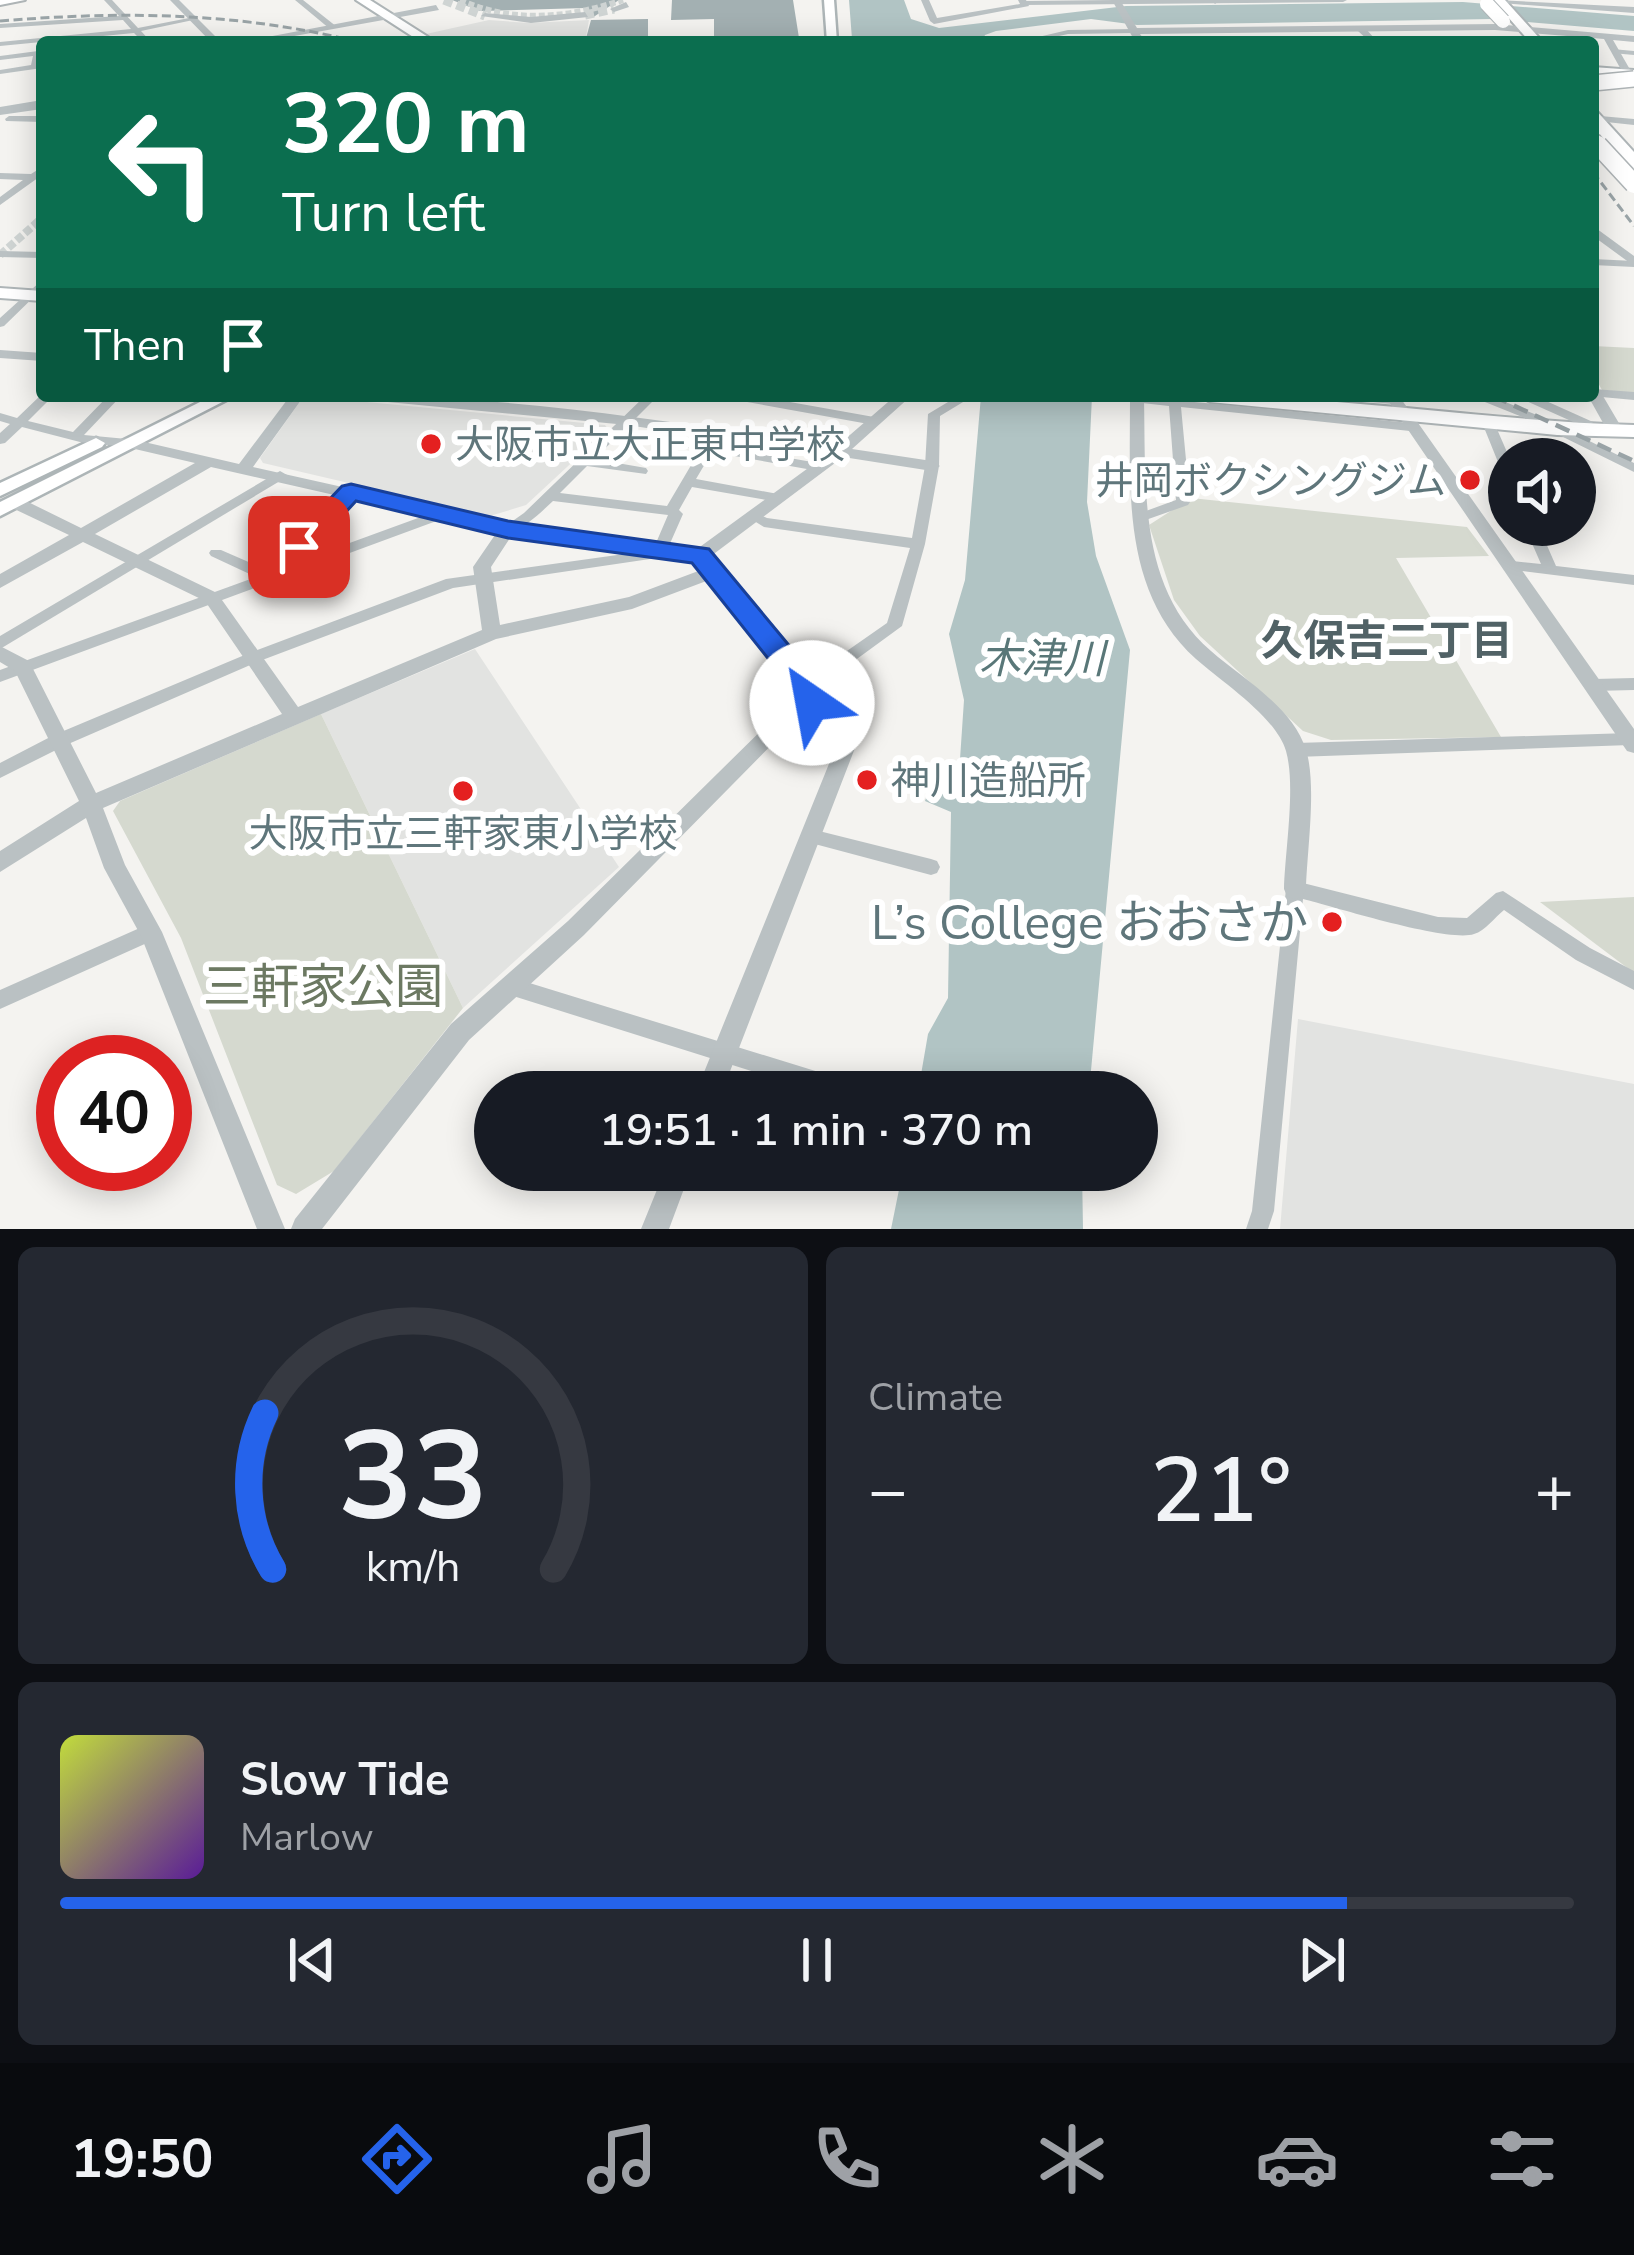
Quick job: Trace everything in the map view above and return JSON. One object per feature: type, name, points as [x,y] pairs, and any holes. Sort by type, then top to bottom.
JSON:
[{"type":"highway","points":[[1599,77],[1631,80]]},
{"type":"highway","points":[[1599,125],[1634,173]]},
{"type":"highway","points":[[1599,146],[1634,191]]},
{"type":"highway","points":[[1599,158],[1634,191]]},
{"type":"main road","points":[[0,2],[19,0]]},
{"type":"main road","points":[[362,0],[419,36]]},
{"type":"main road","points":[[819,0],[819,36]]},
{"type":"main road","points":[[829,0],[832,36]]},
{"type":"main road","points":[[1505,15],[1531,36]]},
{"type":"main road","points":[[1599,122],[1626,142],[1634,161]]},
{"type":"main road","points":[[0,292],[36,291]]},
{"type":"main road","points":[[5,501],[102,440],[181,402]]},
{"type":"main road","points":[[5,501],[212,402]]},
{"type":"main road","points":[[1297,402],[1608,428]]},
{"type":"main road","points":[[1532,421],[1557,430],[1608,428]]},
{"type":"street","points":[[108,0],[140,36]]},
{"type":"street","points":[[174,0],[210,36]]},
{"type":"street","points":[[298,0],[333,27]]},
{"type":"street","points":[[925,0],[934,21],[1022,2],[1343,0]]},
{"type":"street","points":[[1117,2],[1135,33]]},
{"type":"street","points":[[614,9],[626,5]]},
{"type":"street","points":[[281,36],[434,7]]},
{"type":"street","points":[[1049,36],[1360,29],[1505,15],[1634,10]]},
{"type":"street","points":[[485,16],[541,20],[585,15]]},
{"type":"street","points":[[1505,15],[1634,39]]},
{"type":"street","points":[[0,26],[124,18]]},
{"type":"street","points":[[121,36],[194,19]]},
{"type":"street","points":[[76,36],[87,20]]},
{"type":"street","points":[[1360,29],[1368,36]]},
{"type":"street","points":[[1246,30],[1250,36]]},
{"type":"street","points":[[1607,37],[1631,80]]},
{"type":"street","points":[[0,44],[36,42]]},
{"type":"street","points":[[1615,51],[1634,53]]},
{"type":"street","points":[[0,58],[36,53]]},
{"type":"street","points":[[0,74],[36,68]]},
{"type":"street","points":[[0,114],[36,106]]},
{"type":"street","points":[[0,114],[36,118]]},
{"type":"street","points":[[1599,119],[1634,122]]},
{"type":"street","points":[[0,176],[36,175]]},
{"type":"street","points":[[0,202],[36,177]]},
{"type":"street","points":[[1599,235],[1634,263]]},
{"type":"street","points":[[0,254],[36,255]]},
{"type":"street","points":[[1599,262],[1634,263]]},
{"type":"street","points":[[0,324],[36,293]]},
{"type":"street","points":[[0,354],[36,357]]},
{"type":"street","points":[[1599,392],[1634,396]]},
{"type":"street","points":[[0,440],[41,402]]},
{"type":"street","points":[[77,434],[109,402]]},
{"type":"street","points":[[245,467],[293,402]]},
{"type":"street","points":[[465,402],[932,466]]},
{"type":"street","points":[[492,633],[482,567],[508,529],[550,496],[646,402]]},
{"type":"street","points":[[769,402],[874,421]]},
{"type":"street","points":[[0,863],[91,804],[492,633],[632,603],[705,564],[753,516],[897,402]]},
{"type":"street","points":[[304,1229],[460,1032],[575,928],[800,704],[807,687],[895,626],[918,544],[932,466],[934,414],[956,402]]},
{"type":"street","points":[[1137,402],[1145,560],[1174,623],[1262,707],[1296,750],[1295,889],[1263,1210],[1257,1229]]},
{"type":"street","points":[[1156,402],[1399,409],[1632,742]]},
{"type":"street","points":[[1491,402],[1532,421]]},
{"type":"street","points":[[1538,402],[1608,428]]},
{"type":"street","points":[[1140,518],[1183,502],[1175,404]]},
{"type":"street","points":[[0,417],[245,467],[508,529],[668,551],[705,564],[807,687],[812,703],[845,748],[717,1071]]},
{"type":"street","points":[[1487,420],[1495,438]]},
{"type":"street","points":[[621,426],[818,466]]},
{"type":"street","points":[[1557,430],[1634,468]]},
{"type":"street","points":[[671,511],[708,447]]},
{"type":"street","points":[[0,582],[212,460]]},
{"type":"street","points":[[585,462],[641,471]]},
{"type":"street","points":[[0,643],[280,475]]},
{"type":"street","points":[[689,482],[778,498]]},
{"type":"street","points":[[271,575],[351,492]]},
{"type":"street","points":[[550,496],[671,511],[676,514],[668,551]]},
{"type":"street","points":[[5,501],[211,597],[294,717]]},
{"type":"street","points":[[0,676],[446,513]]},
{"type":"street","points":[[753,516],[764,522],[918,544]]},
{"type":"street","points":[[1540,546],[1551,570]]},
{"type":"street","points":[[0,771],[60,740],[252,658],[451,584],[668,551]]},
{"type":"street","points":[[216,554],[271,575]]},
{"type":"street","points":[[1512,566],[1634,580]]},
{"type":"street","points":[[0,653],[22,666],[91,804],[115,868],[151,932],[271,1229]]},
{"type":"street","points":[[1594,685],[1634,684]]},
{"type":"street","points":[[1296,750],[1632,742]]},
{"type":"street","points":[[811,836],[931,867]]},
{"type":"street","points":[[1295,889],[1438,925],[1471,927],[1503,899],[1583,954],[1634,981]]},
{"type":"street","points":[[0,1000],[151,932]]},
{"type":"street","points":[[510,986],[786,1071]]},
{"type":"street","points":[[656,1229],[670,1191]]},
{"type":"shaded area","points":[[489,20],[589,20],[586,36],[426,34]]},
{"type":"shaded area","name":"大阪市立大正東中学校","points":[[300,402],[366,402],[605,425],[608,429],[526,505],[490,516],[263,463],[260,458]]},
{"type":"shaded area","name":"大阪市立三軒家東小学校","points":[[475,649],[619,867],[463,1008],[321,714]]},
{"type":"shaded area","points":[[1298,1019],[1634,1084],[1634,1229],[1280,1229]]},
{"type":"green space","points":[[1599,346],[1634,348],[1634,393],[1602,390]]},
{"type":"green space","points":[[1191,498],[1467,527],[1489,556],[1396,558],[1501,737],[1331,740],[1303,731],[1200,636],[1174,600],[1149,525]]},
{"type":"green space","name":"三軒家公園","points":[[321,714],[463,1008],[334,1171],[296,1194],[277,1185],[181,938],[113,811],[120,801]]},
{"type":"green space","points":[[1634,897],[1634,973],[1540,902]]},
{"type":"water","points":[[849,0],[904,0],[911,19],[939,28],[1126,6],[1463,2],[1634,16],[1634,31],[1492,19],[1137,25],[1091,19],[985,36],[852,36]]},
{"type":"water","name":"木津川","points":[[980,402],[1092,402],[1087,502],[1096,556],[1130,650],[1091,1071],[922,1071],[928,1034],[948,998],[951,812],[925,801],[928,792],[955,795],[958,789],[964,700],[949,634],[965,580]]},
{"type":"water","points":[[899,1191],[1082,1191],[1083,1229],[891,1229]]},
{"type":"building","points":[[452,0],[619,0],[592,18],[585,8],[480,11]]},
{"type":"building","points":[[672,0],[793,0],[799,36],[714,36],[714,19],[671,20]]},
{"type":"building","points":[[648,19],[648,36],[587,36],[591,20]]},
{"type":"tunnel","points":[[444,0],[485,16]]},
{"type":"tunnel","points":[[460,0],[500,13],[541,16],[623,0]]},
{"type":"tunnel","points":[[585,15],[614,9]]},
{"type":"tunnel","points":[[0,255],[36,223]]},
{"type":"railway","points":[[0,21],[180,16],[331,36]]},
{"type":"railway","points":[[1599,180],[1634,226]]},
{"type":"railway","points":[[1506,402],[1634,461]]},
{"type":"place","name":"大阪市立大正東中学校","points":[[431,444]]},
{"type":"place","name":"井岡ボクシングジム","points":[[1470,480]]},
{"type":"place","name":"神川造船所","points":[[867,780]]},
{"type":"place","name":"大阪市立三軒家東小学校","points":[[463,791]]},
{"type":"place","name":"L’s College おおさか","points":[[1332,922]]},
{"type":"district","name":"久保吉二丁目","points":[[1387,640]]},
{"type":"route","points":[[299,547],[351,492],[508,529],[700,555],[807,687],[812,703]]}]
